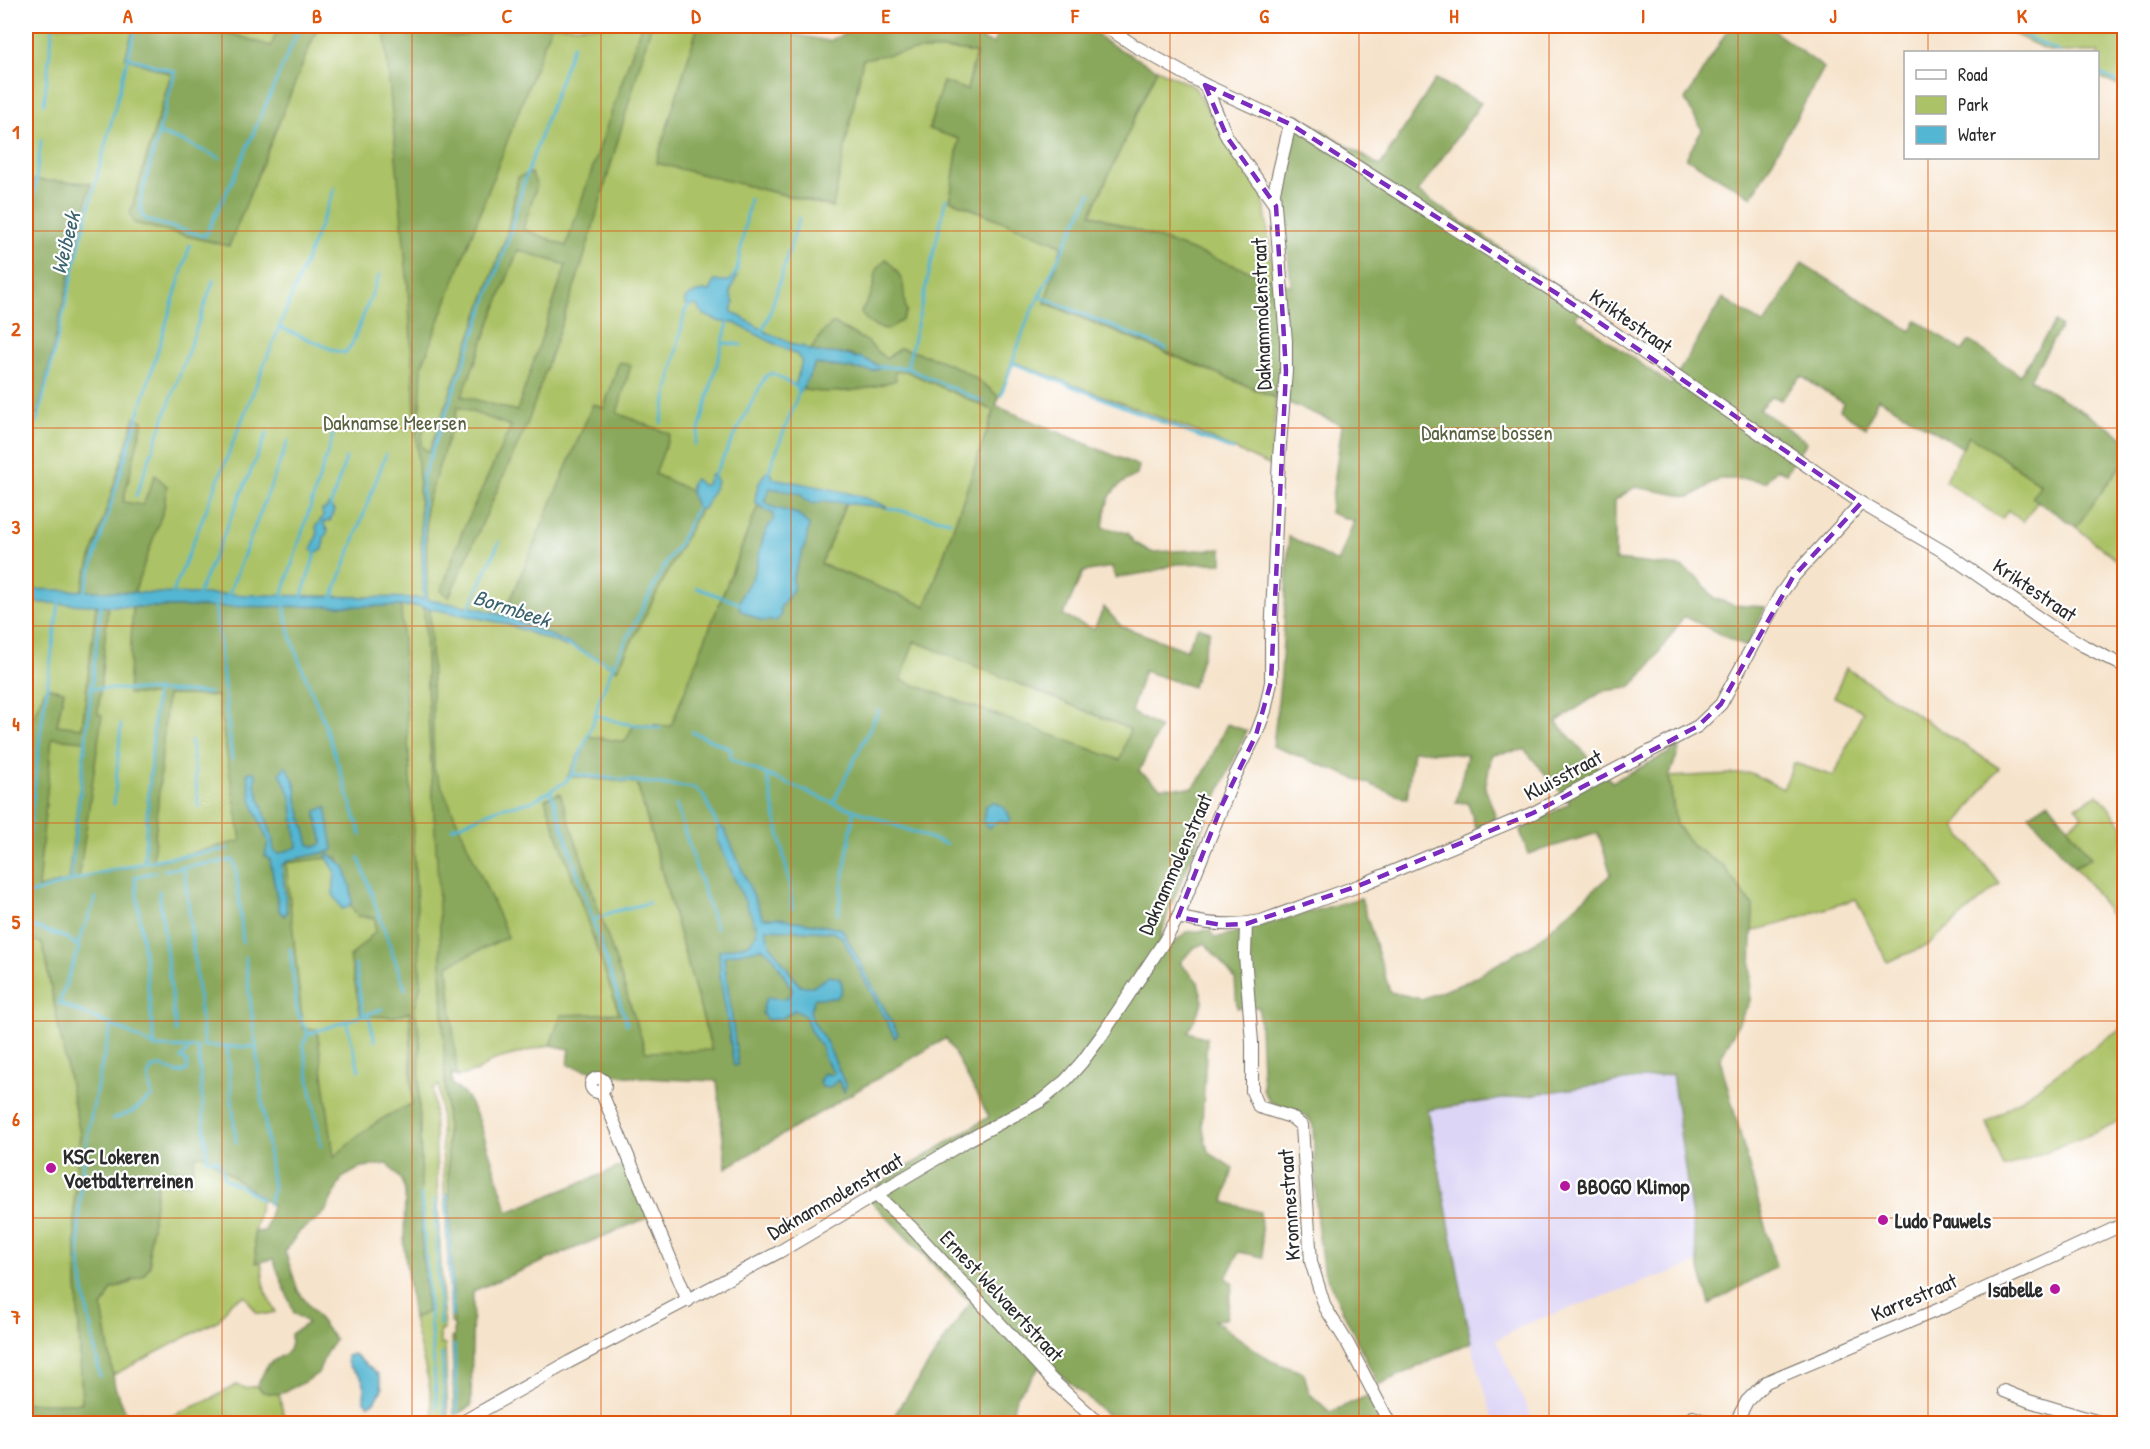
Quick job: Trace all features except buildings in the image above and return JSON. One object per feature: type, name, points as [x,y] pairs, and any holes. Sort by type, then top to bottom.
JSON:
[{"type":"street","name":"Kriktestraat","points":[[1105,26],[1135,46],[1205,85],[1290,124],[1564,298],[1861,502],[1946,553],[2049,626],[2124,666]]},
{"type":"street","points":[[1205,85],[1227,136],[1276,206]]},
{"type":"street","name":"Daknammolenstraat","points":[[459,1424],[569,1362],[780,1252],[968,1140],[1041,1101],[1066,1080],[1102,1035],[1165,940],[1178,917],[1222,804],[1256,735],[1265,711],[1271,682],[1270,638],[1286,371],[1286,341],[1275,192],[1290,124]]},
{"type":"street","name":"Kluisstraat","points":[[1178,917],[1221,926],[1246,924],[1262,921],[1358,886],[1533,813],[1698,726],[1721,704],[1780,595],[1793,577],[1861,502]]},
{"type":"street","name":"Krommestraat","points":[[1246,924],[1245,956],[1252,1042],[1252,1091],[1259,1107],[1291,1117],[1302,1126],[1311,1262],[1325,1307],[1348,1344],[1390,1424]]},
{"type":"street","points":[[601,1091],[688,1300]]},
{"type":"street","name":"Ernest Welvaertstraat","points":[[876,1195],[912,1228],[1053,1381],[1100,1424]]},
{"type":"street","name":"Karrestraat","points":[[1735,1424],[1747,1401],[1766,1382],[1947,1306],[2124,1224]]},
{"type":"street","points":[[2004,1391],[2106,1424]]},
{"type":"street","points":[[1679,1424],[1693,1418],[1713,1424]]},
{"type":"highlighted area","points":[[1205,85],[1290,124],[1564,298],[1861,503],[1793,577],[1721,704],[1698,726],[1533,813],[1358,886],[1246,924],[1221,925],[1178,917],[1222,805],[1256,735],[1271,682],[1286,371],[1276,206],[1227,137]]},
{"type":"shaded area","name":"BBOGO Klimop","points":[[1673,1074],[1698,1263],[1528,1323],[1496,1340],[1534,1423],[1494,1423],[1471,1342],[1428,1110]]},
{"type":"green space","name":"Daknamse Meersen","points":[[26,26],[698,26],[657,163],[832,207],[863,59],[933,50],[976,53],[967,90],[943,82],[929,128],[959,139],[950,200],[1062,245],[1045,303],[1276,398],[1271,466],[1192,430],[1014,362],[996,405],[926,606],[821,564],[847,501],[768,481],[671,726],[634,724],[625,742],[568,776],[637,783],[712,1051],[568,1065],[570,1049],[550,1045],[494,1060],[477,1071],[457,1077],[453,1073],[445,1080],[456,1338],[457,1414],[454,1415],[452,1337],[455,1337],[454,1324],[451,1323],[439,1085],[433,1090],[444,1330],[440,1330],[440,1344],[445,1344],[448,1418],[434,1423],[429,1383],[413,1319],[427,1312],[421,1237],[419,1103],[315,1190],[42,943],[80,1134],[74,1203],[82,1403],[26,1403]]},
{"type":"green space","points":[[134,26],[206,26],[271,46],[279,26],[318,26],[229,246],[134,223],[130,214],[171,74],[125,58]]},
{"type":"green space","points":[[384,26],[428,26],[453,37],[467,35],[469,26],[551,26],[422,366],[420,417],[425,417],[421,446],[429,452],[507,234],[518,177],[531,173],[537,185],[523,229],[566,246],[641,26],[651,26],[583,261],[528,422],[449,597],[441,591],[462,532],[511,426],[458,407],[426,507],[427,604],[430,604],[434,769],[508,937],[448,965],[457,1077],[452,1073],[452,1084],[467,1097],[479,1120],[508,1212],[625,1165],[649,1217],[473,1291],[471,1406],[457,1414],[438,879],[408,287]],"holes":[[[518,250],[566,265],[517,411],[462,396]]]},
{"type":"green space","name":"Daknamse bossen","points":[[698,26],[749,26],[829,41],[861,26],[975,26],[972,35],[993,44],[1000,26],[1088,26],[1106,42],[1157,69],[1091,214],[1291,286],[1282,188],[1296,114],[1380,166],[1436,79],[1481,103],[1418,192],[1587,306],[1575,317],[1671,385],[1723,298],[1764,325],[1802,263],[1911,331],[1917,320],[1962,351],[1969,341],[2020,375],[2055,322],[2061,327],[2030,379],[2124,437],[2124,461],[2076,527],[2032,497],[2041,484],[1969,435],[1963,448],[1878,398],[1866,428],[1840,410],[1843,403],[1801,376],[1781,400],[1772,396],[1759,409],[1807,442],[1786,473],[1777,469],[1765,482],[1750,479],[1719,479],[1691,497],[1635,487],[1615,500],[1615,560],[1682,567],[1699,579],[1714,598],[1733,605],[1766,607],[1746,647],[1684,616],[1647,670],[1629,688],[1603,691],[1556,722],[1612,782],[1680,747],[1669,777],[1676,825],[1694,847],[1723,866],[1753,906],[1750,1001],[1720,1059],[1776,1267],[1710,1304],[1698,1263],[1672,1074],[1428,1110],[1471,1342],[1378,1385],[1323,1269],[1317,1221],[1313,1125],[1307,1116],[1270,1102],[1263,1090],[1259,1007],[1237,1008],[1235,979],[1205,943],[1193,948],[1180,963],[1198,982],[1203,1002],[1188,1032],[1207,1038],[1202,1124],[1208,1152],[1233,1168],[1224,1202],[1260,1212],[1263,1257],[1239,1252],[1226,1278],[1233,1283],[1226,1319],[1214,1320],[1271,1361],[1304,1373],[1309,1393],[1330,1412],[1367,1396],[1382,1423],[1116,1423],[1045,1361],[1016,1397],[1010,1423],[889,1423],[970,1302],[864,1194],[989,1117],[946,1038],[726,1168],[717,1081],[642,1078],[586,1070],[568,1065],[570,1049],[550,1045],[561,1015],[619,1013],[545,799],[560,793],[646,1052],[712,1050],[637,783],[568,776],[588,736],[625,742],[634,724],[671,726],[768,480],[847,500],[821,564],[926,606],[994,411],[906,371],[895,372],[896,380],[862,389],[839,392],[804,390],[815,364],[873,371],[881,367],[849,354],[810,351],[823,332],[833,323],[865,340],[886,359],[900,348],[953,366],[988,387],[999,397],[996,406],[1139,466],[1137,475],[1120,484],[1111,495],[1103,527],[1127,533],[1134,542],[1151,552],[1222,549],[1222,563],[1176,564],[1151,572],[1115,578],[1112,567],[1083,572],[1063,616],[1094,629],[1104,607],[1121,626],[1186,650],[1198,627],[1210,631],[1193,687],[1144,671],[1131,712],[1160,728],[1139,771],[1160,787],[1193,788],[1204,773],[1227,724],[1247,731],[1210,812],[1160,938],[1173,944],[1186,932],[1209,930],[1215,938],[1361,898],[1390,992],[1422,999],[1464,983],[1536,942],[1611,874],[1598,833],[1528,854],[1520,830],[1570,803],[1525,750],[1492,754],[1485,788],[1496,817],[1476,829],[1468,803],[1456,802],[1467,755],[1413,750],[1407,799],[1273,746],[1281,675],[1289,536],[1338,563],[1354,521],[1330,513],[1342,425],[1045,302],[1062,245],[950,200],[959,139],[929,129],[943,82],[967,90],[976,53],[933,50],[863,59],[833,207],[656,163]],"holes":[[[914,641],[1130,729],[1120,760],[901,680]]]},
{"type":"green space","points":[[1730,26],[1767,26],[1824,68],[1752,197],[1686,158],[1702,130],[1685,100]]},
{"type":"green space","points":[[1997,26],[2124,26],[2124,89],[2099,76],[2099,51],[2049,51]]},
{"type":"green space","points":[[1157,69],[1195,87],[1223,137],[1263,194],[1274,280],[1091,214]]},
{"type":"green space","points":[[33,180],[91,183],[38,414],[29,413]]},
{"type":"green space","points":[[886,259],[902,282],[907,311],[903,319],[889,329],[872,325],[861,312],[870,296],[876,273]]},
{"type":"green space","points":[[619,362],[631,365],[617,413],[670,434],[655,474],[706,498],[617,670],[570,644],[504,615],[593,404],[604,408]]},
{"type":"green space","points":[[135,417],[143,421],[123,502],[143,505],[155,475],[167,486],[164,508],[134,593],[81,591]]},
{"type":"green space","points":[[1969,435],[2041,485],[2033,497],[2038,501],[2023,522],[2008,510],[2002,519],[1945,481]]},
{"type":"green space","points":[[2124,461],[2124,566],[2076,527]]},
{"type":"green space","points":[[96,606],[108,606],[98,714],[102,715],[79,878],[143,864],[155,695],[128,694],[133,607],[401,606],[421,983],[415,1009],[420,1039],[421,1237],[427,1312],[413,1319],[404,1247],[405,1191],[401,1180],[388,1164],[362,1167],[342,1178],[325,1212],[300,1231],[285,1251],[298,1291],[335,1340],[326,1353],[318,1373],[279,1394],[263,1392],[257,1386],[267,1367],[288,1351],[291,1334],[308,1323],[294,1313],[273,1259],[256,1263],[254,1232],[265,1231],[272,1206],[204,1155],[195,1156],[190,1184],[158,1180],[149,1249],[150,1266],[143,1276],[112,1289],[102,1308],[115,1387],[128,1418],[140,1412],[147,1421],[146,1423],[26,1423],[26,1403],[82,1403],[74,1203],[80,1134],[42,943],[26,938],[28,825],[26,824],[26,722],[31,721],[46,687],[64,691],[57,725],[82,728]],"holes":[[[167,695],[217,696],[241,841],[153,862]],[[52,738],[85,741],[68,881],[38,888]],[[338,857],[347,898],[357,916],[375,918],[375,932],[350,957],[361,1016],[393,1017],[410,1012],[412,1104],[370,1127],[334,1157],[317,1029],[303,1029],[286,863]]]},
{"type":"green space","points":[[914,641],[1130,729],[1120,761],[901,680]]},
{"type":"green space","points":[[1846,668],[1999,768],[1955,827],[2000,884],[1926,946],[1887,962],[1856,899],[1752,932],[1753,906],[1723,866],[1694,847],[1676,825],[1669,777],[1751,773],[1783,789],[1794,763],[1834,776],[1863,711],[1834,697]]},
{"type":"green space","points":[[2098,794],[2124,827],[2124,936],[2093,889],[2074,867],[2091,858],[2068,827],[2082,816],[2076,807]]},
{"type":"green space","points":[[2049,802],[2091,858],[2074,867],[2029,815]]},
{"type":"green space","points":[[2124,1026],[2124,1118],[2099,1131],[2004,1168],[1987,1123]]},
{"type":"green space","points":[[204,1155],[262,1198],[254,1232],[256,1262],[261,1261],[265,1291],[276,1312],[257,1313],[245,1296],[231,1302],[219,1320],[113,1375],[102,1308],[112,1289],[130,1283],[150,1266],[149,1250],[158,1179],[195,1156]]},
{"type":"green space","points":[[236,1385],[245,1388],[257,1386],[263,1392],[279,1394],[285,1423],[164,1424],[162,1420],[213,1398]]},
{"type":"water","points":[[736,273],[737,276],[730,292],[734,303],[731,311],[768,333],[800,347],[803,346],[815,352],[860,357],[881,367],[873,371],[815,364],[799,393],[795,386],[802,361],[797,355],[734,323],[721,322],[704,315],[696,305],[685,304],[685,299],[691,295],[700,291],[710,291],[714,281],[729,281]]},
{"type":"water","points":[[769,470],[773,478],[849,493],[889,508],[825,501],[814,504],[804,500],[801,494],[770,488],[764,501],[772,507],[798,514],[809,525],[806,542],[793,577],[793,590],[780,608],[781,616],[776,621],[761,621],[740,610],[739,604],[755,571],[766,531],[773,521],[773,514],[755,503],[758,485]]},
{"type":"water","points":[[711,475],[714,475],[717,482],[704,509],[697,509],[691,494],[691,483],[695,479],[702,485],[706,485]]},
{"type":"water","points":[[328,505],[334,510],[330,521],[324,522],[328,531],[324,538],[323,550],[317,552],[311,550],[317,535],[316,526],[323,517],[322,510]]},
{"type":"water","points":[[26,589],[416,598],[478,608],[504,615],[570,644],[568,647],[507,624],[417,606],[133,607],[26,602]]},
{"type":"water","points":[[285,766],[295,786],[309,844],[314,847],[322,844],[316,811],[326,807],[333,849],[290,860],[282,865],[287,912],[284,916],[279,910],[270,860],[265,856],[268,842],[252,803],[247,773],[254,772],[256,775],[255,784],[272,836],[274,850],[278,854],[297,847],[291,797],[280,773]]},
{"type":"water","points":[[992,802],[1004,808],[1011,820],[1006,823],[1000,820],[989,828],[983,822],[985,807]]},
{"type":"water","points":[[717,825],[725,830],[763,918],[779,918],[842,929],[898,1034],[895,1038],[842,937],[832,932],[765,929],[771,946],[800,986],[814,986],[829,976],[839,978],[841,981],[841,993],[837,998],[815,998],[810,1011],[846,1086],[844,1092],[838,1080],[829,1088],[822,1087],[819,1081],[824,1073],[830,1075],[834,1073],[824,1058],[822,1048],[811,1032],[805,1016],[795,1010],[782,1018],[767,1020],[762,1013],[768,997],[784,999],[792,990],[774,958],[763,948],[724,956],[738,1065],[734,1066],[720,975],[719,951],[749,944],[756,935],[757,928],[718,842]]},
{"type":"water","points":[[329,854],[345,867],[352,902],[347,908],[342,909],[333,894],[335,871],[326,856]]},
{"type":"water","points":[[353,1354],[380,1379],[381,1392],[375,1401],[368,1405],[364,1401],[362,1378],[348,1364],[347,1356]]},
{"type":"waterway","points":[[44,103],[53,26]]},
{"type":"waterway","name":"Weibeek","points":[[26,468],[34,425],[39,415],[80,243],[136,26]]},
{"type":"waterway","points":[[127,57],[175,72],[140,201],[142,216],[149,221],[205,236],[236,173],[300,26]]},
{"type":"waterway","name":"Weibeek","points":[[2005,26],[2057,51]]},
{"type":"waterway","points":[[425,603],[422,479],[508,240],[523,185],[573,45]]},
{"type":"waterway","name":"Weibeek","points":[[2099,73],[2124,86]]},
{"type":"waterway","points":[[158,133],[220,158]]},
{"type":"waterway","points":[[26,425],[27,251],[41,140]]},
{"type":"waterway","points":[[172,595],[335,188]]},
{"type":"waterway","points":[[1001,395],[1027,321],[1091,193]]},
{"type":"waterway","points":[[734,276],[750,199]]},
{"type":"waterway","points":[[907,368],[946,199]]},
{"type":"waterway","points":[[761,333],[769,316],[799,218]]},
{"type":"waterway","points":[[84,593],[190,245]]},
{"type":"waterway","points":[[279,327],[345,353],[352,344],[380,274]]},
{"type":"waterway","points":[[136,496],[214,279]]},
{"type":"waterway","points":[[1039,296],[1166,349]]},
{"type":"waterway","points":[[661,423],[685,311],[689,305]]},
{"type":"waterway","points":[[695,445],[729,319]]},
{"type":"waterway","points":[[723,343],[741,345]]},
{"type":"waterway","points":[[1013,363],[1233,450]]},
{"type":"waterway","points":[[879,367],[907,368],[983,402]]},
{"type":"waterway","name":"Bormbeek","points":[[712,479],[765,377],[772,373],[795,386],[799,393]]},
{"type":"waterway","points":[[768,473],[799,392]]},
{"type":"waterway","points":[[197,597],[267,433]]},
{"type":"waterway","points":[[281,599],[333,435]]},
{"type":"waterway","points":[[228,596],[288,441]]},
{"type":"waterway","points":[[332,599],[386,454]]},
{"type":"waterway","points":[[330,507],[346,458]]},
{"type":"waterway","name":"Bormbeek","points":[[566,644],[613,666],[698,506]]},
{"type":"waterway","points":[[888,508],[950,521]]},
{"type":"waterway","points":[[469,609],[499,542]]},
{"type":"waterway","points":[[301,599],[317,548]]},
{"type":"waterway","points":[[697,588],[741,604]]},
{"type":"waterway","points":[[215,602],[232,759]]},
{"type":"waterway","points":[[26,863],[40,736],[59,603]]},
{"type":"waterway","points":[[70,881],[101,603]]},
{"type":"waterway","points":[[284,604],[295,647],[322,717],[361,835]]},
{"type":"waterway","points":[[452,828],[500,808],[531,802],[565,782],[572,774],[613,666]]},
{"type":"waterway","points":[[92,688],[209,693]]},
{"type":"waterway","points":[[144,863],[156,690]]},
{"type":"waterway","points":[[854,810],[833,803],[879,710]]},
{"type":"waterway","points":[[596,715],[622,723],[660,728]]},
{"type":"waterway","points":[[114,804],[121,725]]},
{"type":"waterway","points":[[692,732],[731,749],[730,759],[833,803]]},
{"type":"waterway","points":[[191,741],[199,808]]},
{"type":"waterway","points":[[572,774],[694,788],[703,795],[718,827]]},
{"type":"waterway","points":[[767,775],[790,886],[792,909]]},
{"type":"waterway","points":[[551,792],[627,1024]]},
{"type":"waterway","points":[[676,805],[716,928]]},
{"type":"waterway","points":[[838,914],[854,810],[946,844]]},
{"type":"waterway","points":[[26,895],[91,875],[160,859],[228,849]]},
{"type":"waterway","points":[[359,858],[405,989]]},
{"type":"waterway","points":[[164,870],[233,860],[243,942]]},
{"type":"waterway","points":[[184,867],[204,1046],[256,1047]]},
{"type":"waterway","points":[[155,872],[135,877],[155,1047]]},
{"type":"waterway","points":[[159,891],[176,1031]]},
{"type":"waterway","points":[[77,946],[96,898]]},
{"type":"waterway","points":[[594,920],[612,912],[649,903]]},
{"type":"waterway","points":[[26,924],[67,938],[79,947],[59,1003],[125,1031],[155,1047],[198,1048],[207,1160],[218,1160],[225,1179],[262,1200]]},
{"type":"waterway","points":[[290,949],[297,1011],[308,1034]]},
{"type":"waterway","points":[[245,957],[273,1189],[269,1204]]},
{"type":"waterway","points":[[355,965],[363,1015]]},
{"type":"waterway","points":[[321,1146],[303,1044],[308,1034],[382,1009]]},
{"type":"waterway","points":[[368,1014],[375,1041]]},
{"type":"waterway","points":[[346,1020],[359,1070]]},
{"type":"waterway","points":[[100,1376],[81,1272],[79,1210],[91,1117],[111,1026]]},
{"type":"waterway","points":[[227,1046],[236,1142]]},
{"type":"waterway","points":[[113,1119],[132,1112],[152,1096],[148,1076],[151,1069],[161,1067],[181,1073],[188,1069],[187,1062],[181,1058],[190,1048]]},
{"type":"waterway","points":[[421,1195],[437,1408]]},
{"type":"waterway","points":[[447,1195],[452,1316]]},
{"type":"waterway","points":[[435,1199],[440,1325]]},
{"type":"waterway","points":[[454,1345],[457,1414]]},
{"type":"waterway","points":[[442,1354],[445,1416]]},
{"type":"place","name":"KSC Lokeren Voetbalterreinen","points":[[51,1168]]},
{"type":"place","name":"BBOGO Klimop","points":[[1565,1186]]},
{"type":"place","name":"Ludo Pauwels","points":[[1883,1220]]},
{"type":"place","name":"Isabelle","points":[[2055,1289]]}]
